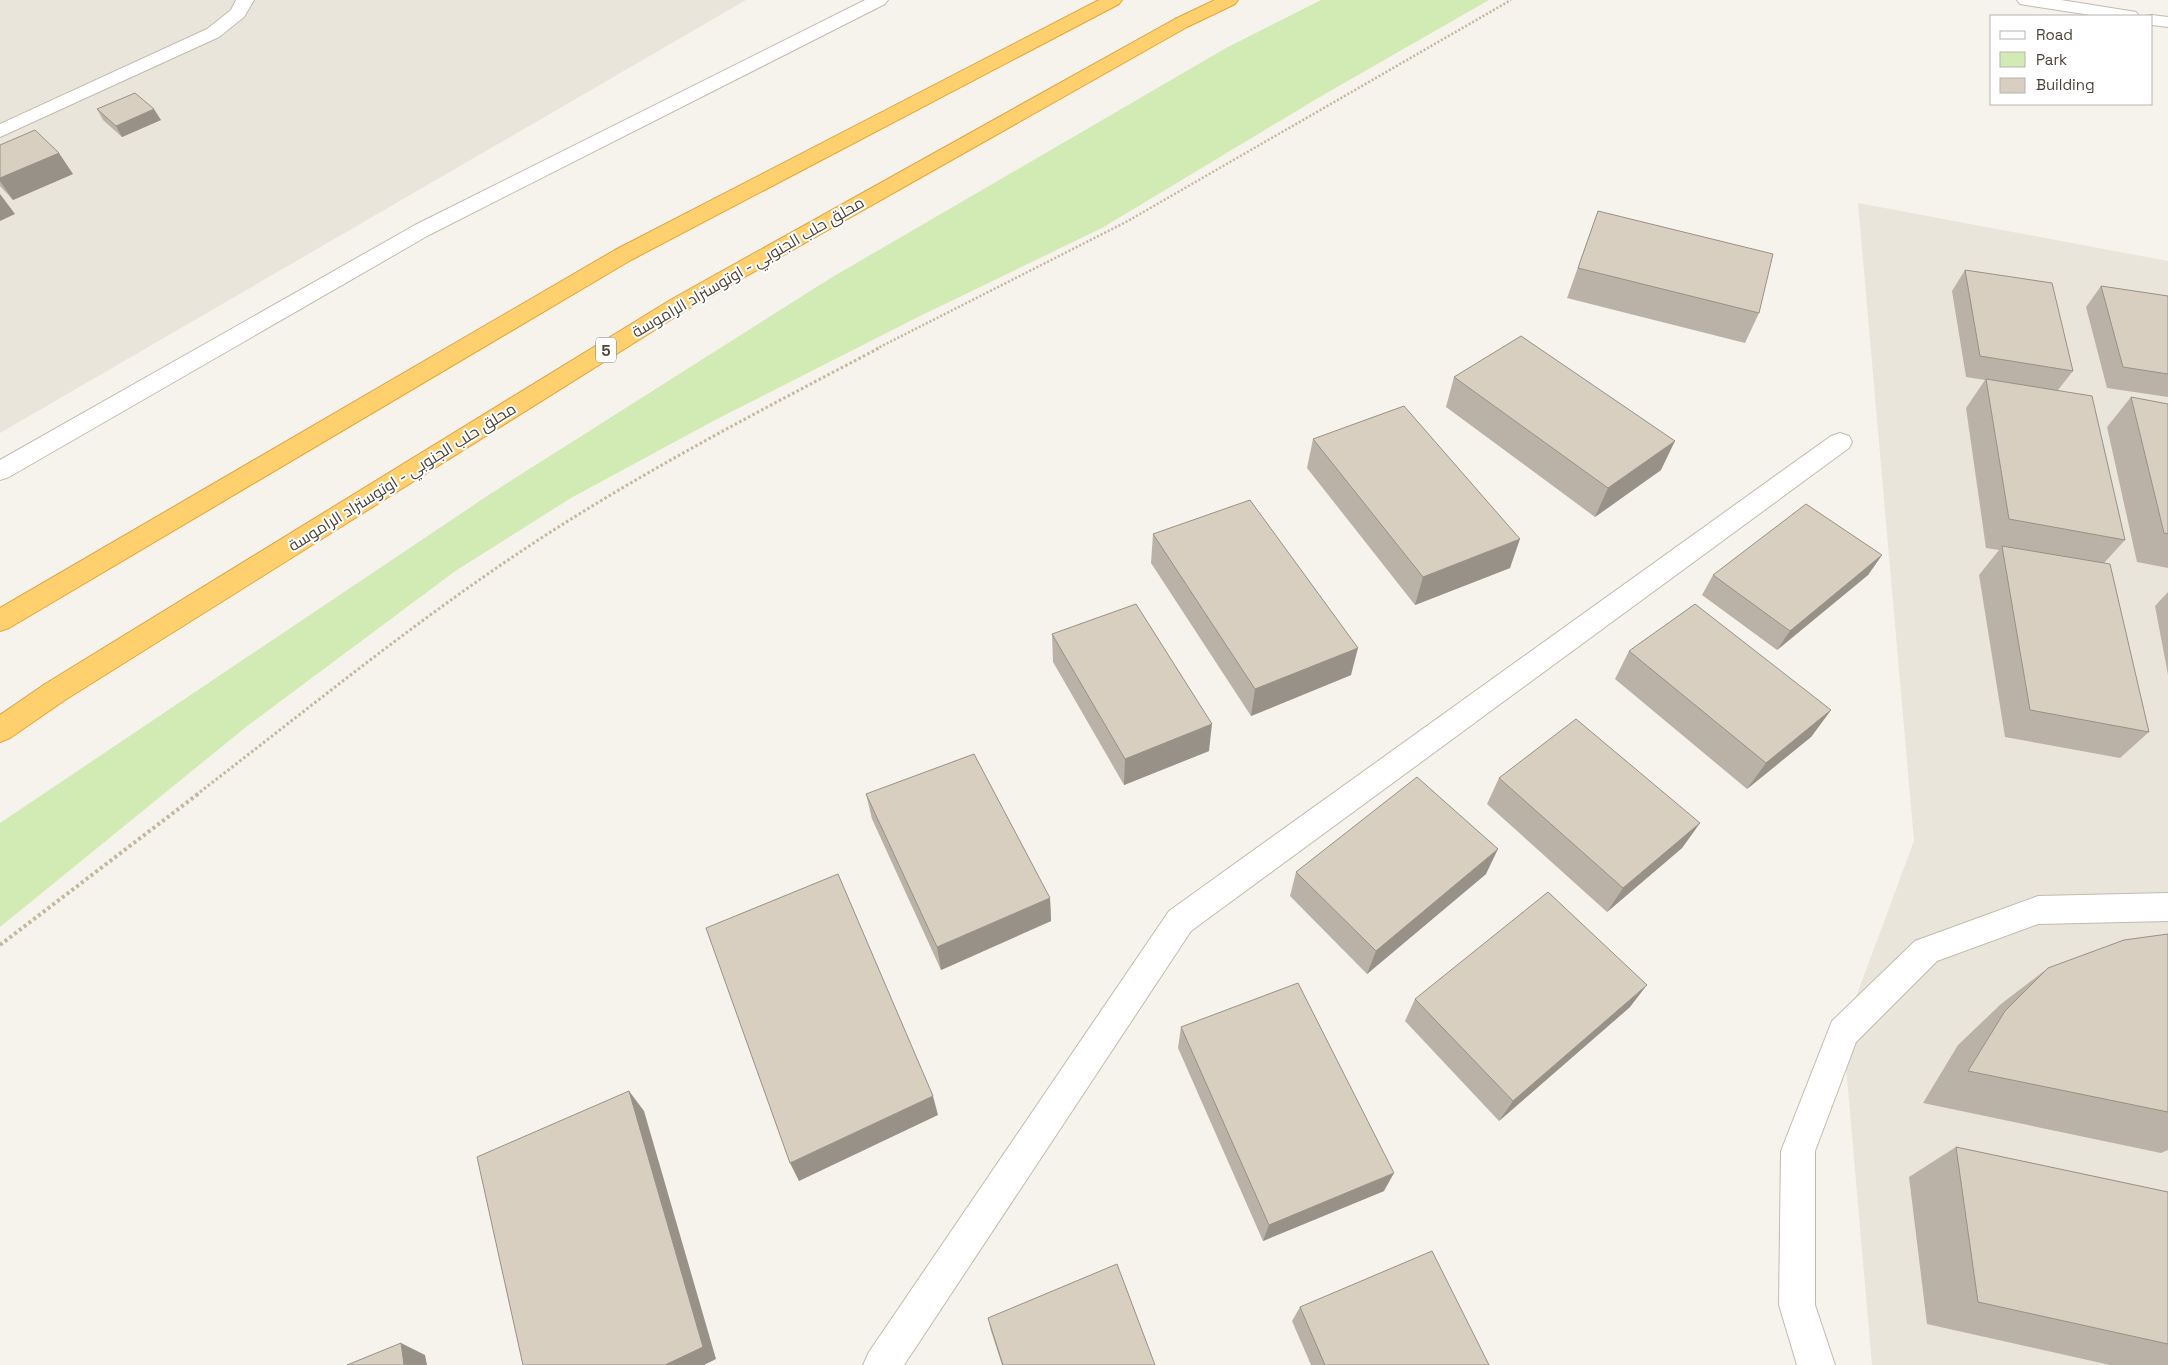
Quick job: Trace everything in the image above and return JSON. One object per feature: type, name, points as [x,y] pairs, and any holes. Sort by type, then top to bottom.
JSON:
[{"type":"highway","points":[[0,622],[623,255],[1113,0]]},
{"type":"highway","name":"محلق حلب الجنوبي - اوتوستراد الراموسة","points":[[0,730],[55,692],[680,304],[1181,23],[1229,0]]},
{"type":"street","points":[[0,131],[213,33],[238,13],[245,0]]},
{"type":"street","points":[[0,471],[422,230],[879,0]]},
{"type":"street","points":[[2026,0],[2124,15]]},
{"type":"street","points":[[2153,20],[2168,22]]},
{"type":"street","points":[[882,1365],[1180,921],[1840,442]]},
{"type":"street","points":[[1816,1365],[1798,1305],[1798,1151],[1843,1032],[1926,952],[2038,910],[2168,907]]},
{"type":"path","points":[[0,945],[430,616],[549,534],[703,441],[904,335],[1126,222],[1511,0]]},
{"type":"shaded area","points":[[0,0],[746,0],[0,433]]},
{"type":"shaded area","points":[[1858,203],[2168,261],[2168,1365],[1872,1365],[1843,1032],[1914,841]]},
{"type":"green space","points":[[1321,0],[1489,0],[1325,94],[1102,228],[918,317],[717,419],[571,498],[454,572],[246,727],[0,927],[0,823],[490,494],[829,279],[1226,48]]},
{"type":"building","points":[[135,93],[154,109],[116,126],[97,109]]},
{"type":"building","points":[[35,130],[59,153],[0,178],[0,145]]},
{"type":"building","points":[[1598,211],[1773,254],[1759,313],[1578,268]]},
{"type":"building","points":[[1965,270],[2052,283],[2073,371],[1980,356]]},
{"type":"building","points":[[2101,286],[2168,296],[2168,374],[2123,367]]},
{"type":"building","points":[[1521,336],[1675,441],[1608,488],[1454,377]]},
{"type":"building","points":[[1986,379],[2092,396],[2125,540],[2009,519]]},
{"type":"building","points":[[2131,397],[2168,404],[2168,534],[2164,533]]},
{"type":"building","points":[[1404,406],[1520,539],[1423,577],[1313,439]]},
{"type":"building","points":[[1250,500],[1358,648],[1255,689],[1153,534]]},
{"type":"building","points":[[1806,504],[1882,555],[1790,631],[1713,575]]},
{"type":"building","points":[[2002,546],[2110,564],[2149,732],[2030,710]]},
{"type":"building","points":[[1136,604],[1212,724],[1125,759],[1052,634]]},
{"type":"building","points":[[1695,604],[1831,710],[1766,763],[1629,651]]},
{"type":"building","points":[[1576,719],[1700,823],[1623,888],[1499,778]]},
{"type":"building","points":[[974,754],[1050,898],[937,947],[866,794]]},
{"type":"building","points":[[1417,777],[1498,849],[1376,951],[1296,872]]},
{"type":"building","points":[[838,874],[933,1096],[790,1163],[706,928]]},
{"type":"building","points":[[1548,892],[1647,985],[1513,1101],[1415,999]]},
{"type":"building","points":[[2168,934],[2168,1112],[1968,1071],[2005,1011],[2048,968],[2124,940]]},
{"type":"building","points":[[1298,983],[1394,1173],[1269,1225],[1181,1027]]},
{"type":"building","points":[[629,1091],[703,1347],[665,1365],[523,1365],[477,1157]]},
{"type":"building","points":[[1956,1147],[2168,1192],[2168,1344],[1978,1302]]},
{"type":"building","points":[[1432,1251],[1489,1365],[1325,1365],[1300,1307]]},
{"type":"building","points":[[1117,1264],[1155,1365],[1003,1365],[988,1318]]},
{"type":"building","points":[[401,1343],[404,1365],[347,1365]]}]
